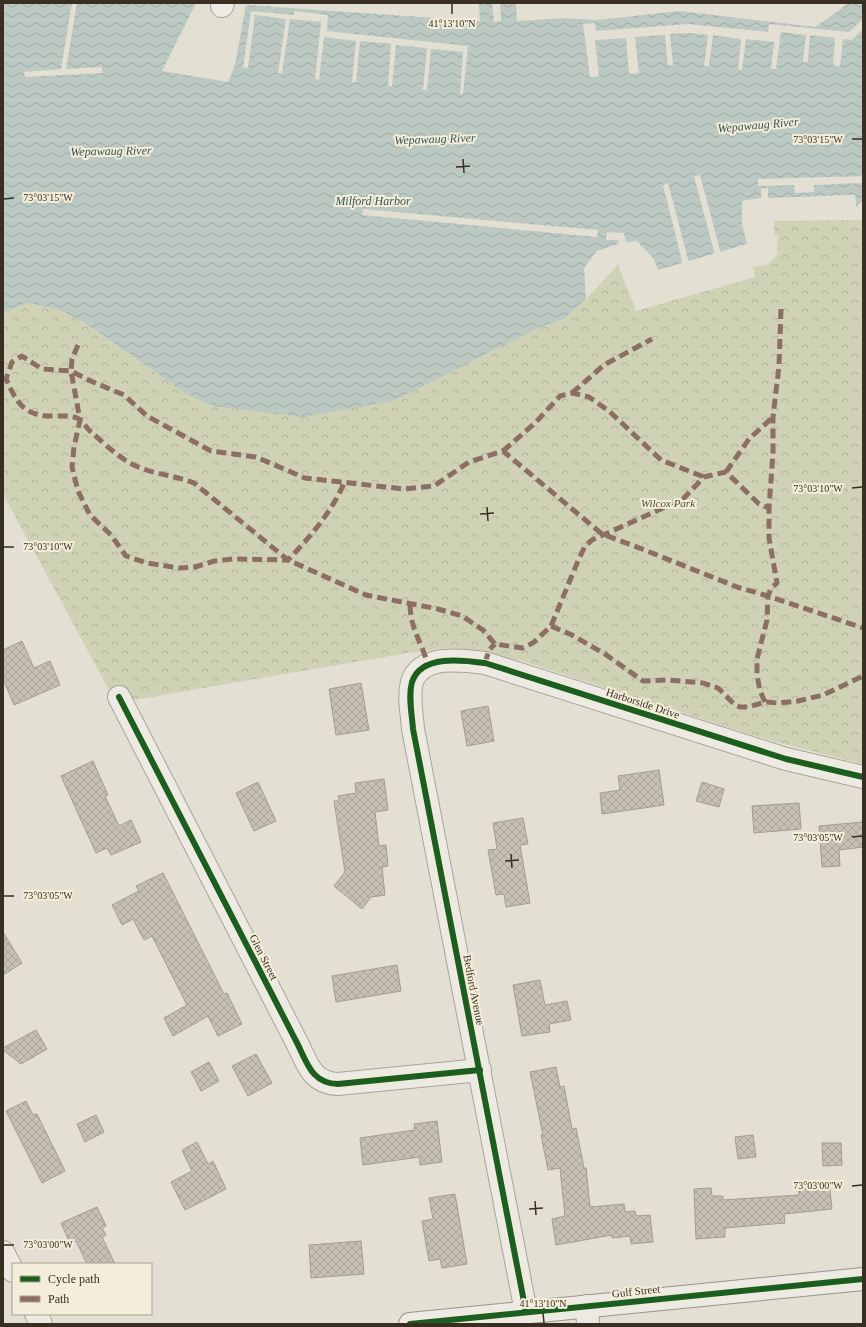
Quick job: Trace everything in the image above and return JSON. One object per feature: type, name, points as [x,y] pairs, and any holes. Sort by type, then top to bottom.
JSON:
[{"type":"street","name":"Harborside Drive","points":[[418,674],[436,662],[467,661],[485,663],[786,758],[863,777]]},
{"type":"street","name":"Bedford Avenue","points":[[418,674],[414,679],[411,688],[413,729],[526,1312]]},
{"type":"street","name":"Glen Street","points":[[119,697],[316,1078],[324,1082],[338,1084],[480,1070]]},
{"type":"street","points":[[3,1252],[12,1269]]},
{"type":"street","name":"Gulf Street","points":[[410,1324],[526,1312],[588,1315],[863,1279]]},
{"type":"street","points":[[36,1315],[41,1324]]},
{"type":"green space","name":"Wilcox Park","points":[[863,220],[863,764],[765,739],[522,661],[475,650],[445,648],[408,653],[116,703],[3,494],[3,313],[28,303],[57,309],[84,322],[186,394],[213,406],[536,329],[564,319],[586,299],[618,265],[636,311],[755,277],[753,267],[767,265],[777,255],[778,235],[774,235],[774,221]]},
{"type":"water","name":"Milford Harbor","points":[[3,3],[196,3],[162,71],[228,82],[235,65],[246,5],[480,21],[479,3],[492,3],[494,22],[501,21],[500,3],[516,3],[517,21],[563,18],[597,20],[680,11],[815,27],[848,3],[863,3],[863,200],[856,207],[855,195],[753,199],[742,201],[742,224],[747,244],[658,270],[654,259],[637,241],[622,243],[597,251],[584,268],[586,299],[564,319],[536,329],[393,401],[303,417],[213,406],[186,394],[84,322],[57,309],[28,303],[3,313]]},
{"type":"pier","points":[[72,3],[77,3],[66,69],[102,67],[102,73],[25,77],[24,72],[61,69]]},
{"type":"pier","points":[[251,11],[294,15],[294,11],[328,15],[327,31],[468,46],[463,94],[460,94],[463,52],[431,49],[427,90],[423,90],[427,48],[396,45],[392,86],[388,86],[391,44],[360,41],[356,82],[352,82],[356,41],[324,37],[319,80],[315,79],[321,22],[290,19],[282,73],[278,73],[286,19],[255,15],[248,68],[243,68]]},
{"type":"pier","points":[[863,19],[863,29],[852,40],[843,39],[840,66],[833,65],[835,38],[810,35],[808,62],[803,62],[806,35],[781,32],[776,69],[771,69],[774,42],[746,39],[742,70],[738,70],[741,39],[713,35],[709,66],[704,66],[708,35],[689,33],[670,34],[673,65],[668,66],[665,35],[635,37],[639,73],[629,74],[626,38],[595,40],[599,76],[590,77],[583,24],[595,23],[596,31],[688,24],[768,32],[769,24],[849,32]]},
{"type":"pier","points":[[700,175],[721,254],[715,255],[694,176]]},
{"type":"pier","points":[[863,176],[863,183],[814,185],[814,192],[795,193],[794,185],[758,186],[758,179]]},
{"type":"pier","points":[[668,183],[689,263],[683,265],[663,185]]},
{"type":"pier","points":[[768,188],[768,198],[855,195],[856,207],[854,208],[853,197],[753,201],[753,199],[761,198],[761,189]]},
{"type":"pier","points":[[363,209],[598,230],[597,237],[362,215]]},
{"type":"pier","points":[[607,232],[624,233],[627,244],[619,246],[618,240],[606,240]]},
{"type":"building","points":[[22,641],[34,668],[50,661],[60,685],[14,705],[3,679],[3,650]]},
{"type":"building","points":[[361,683],[369,730],[336,735],[329,689]]},
{"type":"building","points":[[488,706],[494,741],[467,746],[461,711]]},
{"type":"building","points":[[93,761],[108,795],[105,796],[119,826],[131,820],[141,842],[111,855],[107,848],[96,853],[61,776]]},
{"type":"building","points":[[659,770],[664,805],[602,814],[600,793],[620,790],[618,776]]},
{"type":"building","points":[[384,779],[388,810],[375,812],[379,846],[386,845],[388,866],[382,867],[385,895],[371,897],[362,909],[334,886],[345,872],[334,801],[339,801],[338,796],[356,793],[355,783]]},
{"type":"building","points":[[258,782],[276,821],[254,831],[236,793]]},
{"type":"building","points":[[702,782],[724,789],[719,807],[696,801]]},
{"type":"building","points":[[799,803],[801,829],[754,833],[752,806]]},
{"type":"building","points":[[523,818],[528,844],[520,845],[530,903],[506,907],[504,894],[496,895],[488,850],[497,849],[493,823]]},
{"type":"building","points":[[863,822],[863,847],[839,850],[840,866],[822,867],[819,826]]},
{"type":"building","points":[[163,873],[224,994],[227,993],[242,1024],[218,1036],[208,1016],[173,1036],[164,1018],[187,1005],[152,936],[144,940],[133,919],[122,925],[112,905],[139,891],[136,886]]},
{"type":"building","points":[[3,932],[22,963],[3,975]]},
{"type":"building","points":[[397,965],[401,991],[336,1002],[332,976]]},
{"type":"building","points":[[540,980],[545,1005],[567,1001],[571,1020],[549,1024],[550,1032],[522,1036],[513,985]]},
{"type":"building","points":[[36,1030],[47,1049],[21,1064],[3,1050],[3,1048]]},
{"type":"building","points":[[256,1054],[272,1083],[248,1096],[232,1066]]},
{"type":"building","points":[[209,1062],[219,1081],[201,1091],[191,1072]]},
{"type":"building","points":[[556,1067],[560,1087],[564,1086],[572,1129],[576,1128],[584,1168],[586,1168],[590,1207],[624,1204],[625,1212],[635,1211],[636,1216],[650,1215],[653,1242],[631,1244],[630,1236],[612,1238],[612,1235],[556,1245],[552,1219],[565,1216],[560,1168],[548,1170],[541,1135],[543,1135],[530,1072]]},
{"type":"building","points":[[26,1101],[33,1115],[37,1114],[65,1171],[42,1183],[6,1111]]},
{"type":"building","points":[[96,1115],[104,1132],[85,1142],[77,1124]]},
{"type":"building","points":[[437,1121],[442,1162],[420,1165],[419,1157],[363,1165],[360,1138],[415,1130],[414,1124]]},
{"type":"building","points":[[753,1135],[756,1157],[738,1159],[735,1137]]},
{"type":"building","points":[[197,1142],[208,1164],[213,1161],[226,1189],[185,1210],[171,1182],[192,1171],[182,1150]]},
{"type":"building","points":[[822,1143],[841,1143],[842,1165],[823,1166]]},
{"type":"building","points":[[829,1181],[832,1209],[784,1214],[785,1223],[725,1228],[725,1237],[696,1239],[694,1189],[711,1188],[712,1196],[723,1196],[723,1200],[799,1195],[798,1184]]},
{"type":"building","points":[[455,1194],[467,1264],[442,1268],[440,1259],[429,1261],[422,1221],[433,1219],[429,1198]]},
{"type":"building","points":[[97,1207],[106,1226],[102,1228],[106,1235],[102,1237],[115,1263],[87,1263],[76,1241],[70,1243],[61,1223]]},
{"type":"building","points":[[361,1241],[364,1274],[311,1278],[309,1245]]},
{"type":"marked path","points":[[781,309],[779,366],[773,417],[773,453],[769,508],[759,504],[726,472],[704,477],[683,499],[592,540],[585,546],[551,626],[533,643],[522,648],[495,644],[483,630],[462,616],[438,609],[366,595],[288,560],[194,483],[133,465],[120,457],[107,446],[79,419],[67,416],[44,416],[29,411],[18,402],[6,379],[12,362],[22,356],[42,369],[71,371],[124,395],[147,416],[211,451],[256,457],[305,478],[404,489],[434,486],[469,462],[503,451],[602,534],[642,549],[737,587],[863,628]]},
{"type":"marked path","points":[[572,393],[604,365],[652,339]]},
{"type":"marked path","points":[[78,345],[72,359],[71,371],[80,420],[74,447],[72,467],[78,491],[90,515],[111,535],[126,556],[147,563],[179,568],[195,567],[214,561],[233,559],[288,560],[312,534],[327,514],[344,483]]},
{"type":"marked path","points":[[503,451],[535,423],[560,396],[572,393],[589,397],[609,411],[661,460],[704,477]]},
{"type":"marked path","points":[[726,472],[749,439],[773,417]]},
{"type":"marked path","points":[[765,702],[760,691],[757,675],[757,659],[767,620],[768,596],[771,588],[777,583],[769,538],[769,508]]},
{"type":"marked path","points":[[410,605],[412,622],[428,666]]},
{"type":"marked path","points":[[551,626],[572,635],[605,654],[643,681],[667,680],[703,683],[718,688],[735,705],[740,707],[748,707],[765,702],[778,703],[798,701],[823,695],[863,676]]},
{"type":"marked path","points":[[485,663],[489,650],[495,644]]},
{"type":"cycle path","points":[[526,1312],[413,729],[410,694],[412,682],[417,673],[424,667],[433,663],[444,661],[455,660],[485,663],[786,759],[863,777]]},
{"type":"cycle path","points":[[119,697],[306,1063],[315,1075],[321,1080],[338,1084],[480,1070]]},
{"type":"cycle path","points":[[410,1324],[863,1279]]},
{"type":"water label","name":"Wepawaug River","points":[[758,125]]},
{"type":"water label","name":"Wepawaug River","points":[[435,139]]},
{"type":"water label","name":"Wepawaug River","points":[[111,151]]}]
